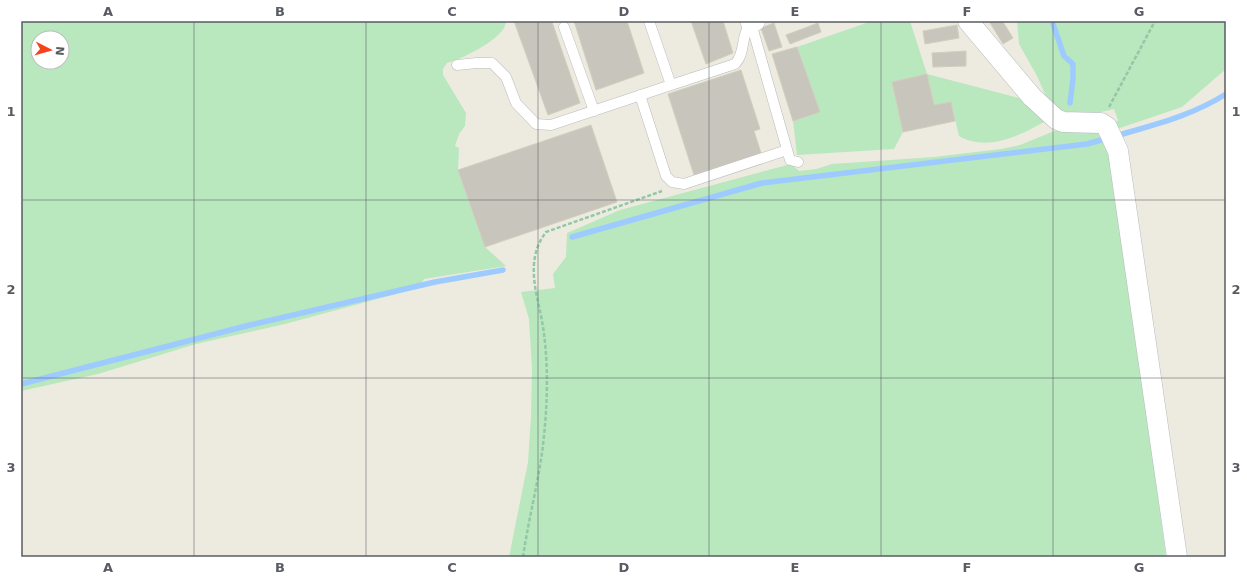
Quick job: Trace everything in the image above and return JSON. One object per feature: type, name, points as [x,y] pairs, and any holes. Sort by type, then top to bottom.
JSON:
[{"type":"street","points":[[968,21],[1032,97],[1056,119],[1063,122],[1100,123],[1107,128],[1118,150],[1177,557]]},
{"type":"lane","points":[[649,21],[671,85]]},
{"type":"lane","points":[[457,65],[492,63],[506,77],[516,103],[536,124],[551,126],[735,64],[740,59],[743,38],[746,30],[753,22]]},
{"type":"lane","points":[[753,22],[790,160],[798,162]]},
{"type":"lane","points":[[564,27],[594,111]]},
{"type":"lane","points":[[640,95],[666,176],[672,182],[684,184],[787,150]]},
{"type":"path","points":[[1100,123],[1155,21]]},
{"type":"path","points":[[523,557],[542,452],[547,391],[544,334],[534,282],[533,263],[538,243],[546,232],[684,184]]},
{"type":"green space","points":[[21,21],[507,21],[502,31],[496,37],[468,55],[447,63],[443,69],[443,75],[466,113],[465,126],[459,134],[455,146],[459,148],[458,170],[485,247],[506,266],[424,279],[418,288],[285,324],[196,344],[98,374],[21,391]]},
{"type":"green space","points":[[872,21],[910,21],[927,74],[892,82],[903,132],[894,149],[797,155],[793,121],[819,112],[797,47]]},
{"type":"green space","points":[[1017,21],[1226,21],[1226,69],[1182,107],[1117,129],[1113,125],[1118,120],[1114,109],[1075,118],[1056,119],[1037,76],[1019,44]]},
{"type":"green space","points":[[927,74],[1027,100],[1044,122],[1013,137],[1002,140],[980,143],[969,141],[959,136],[951,102],[934,105]]},
{"type":"green space","points":[[1064,127],[1083,127],[1101,134],[1113,160],[1166,557],[509,557],[528,462],[531,417],[532,369],[529,319],[521,292],[555,288],[553,274],[566,257],[567,233],[620,210],[791,164],[799,171],[816,169],[832,164],[934,157],[1001,149],[1020,145]]},
{"type":"building","points":[[514,21],[554,21],[552,22],[580,103],[548,115]]},
{"type":"building","points":[[574,21],[627,21],[644,73],[596,90]]},
{"type":"building","points":[[691,21],[723,21],[733,53],[706,64]]},
{"type":"building","points":[[989,21],[1005,21],[1003,22],[1013,38],[1003,44]]},
{"type":"building","points":[[774,23],[782,47],[769,51],[761,28]]},
{"type":"building","points":[[818,23],[821,32],[790,44],[786,35]]},
{"type":"building","points":[[957,25],[959,38],[925,44],[923,31]]},
{"type":"building","points":[[797,47],[820,112],[793,121],[772,54]]},
{"type":"building","points":[[966,51],[966,66],[933,67],[932,53]]},
{"type":"building","points":[[741,70],[760,129],[754,131],[761,153],[694,175],[668,94]]},
{"type":"building","points":[[927,74],[934,105],[951,102],[955,121],[903,132],[892,82]]},
{"type":"building","points":[[591,125],[617,202],[485,247],[458,170]]},
{"type":"waterway","points":[[1052,21],[1064,56],[1073,64],[1070,103]]},
{"type":"waterway","points":[[1119,135],[1161,123],[1188,113],[1201,108],[1226,94]]},
{"type":"waterway","points":[[572,237],[762,183],[1087,144],[1105,139]]},
{"type":"waterway","points":[[21,384],[250,325],[435,282],[503,270]]}]
